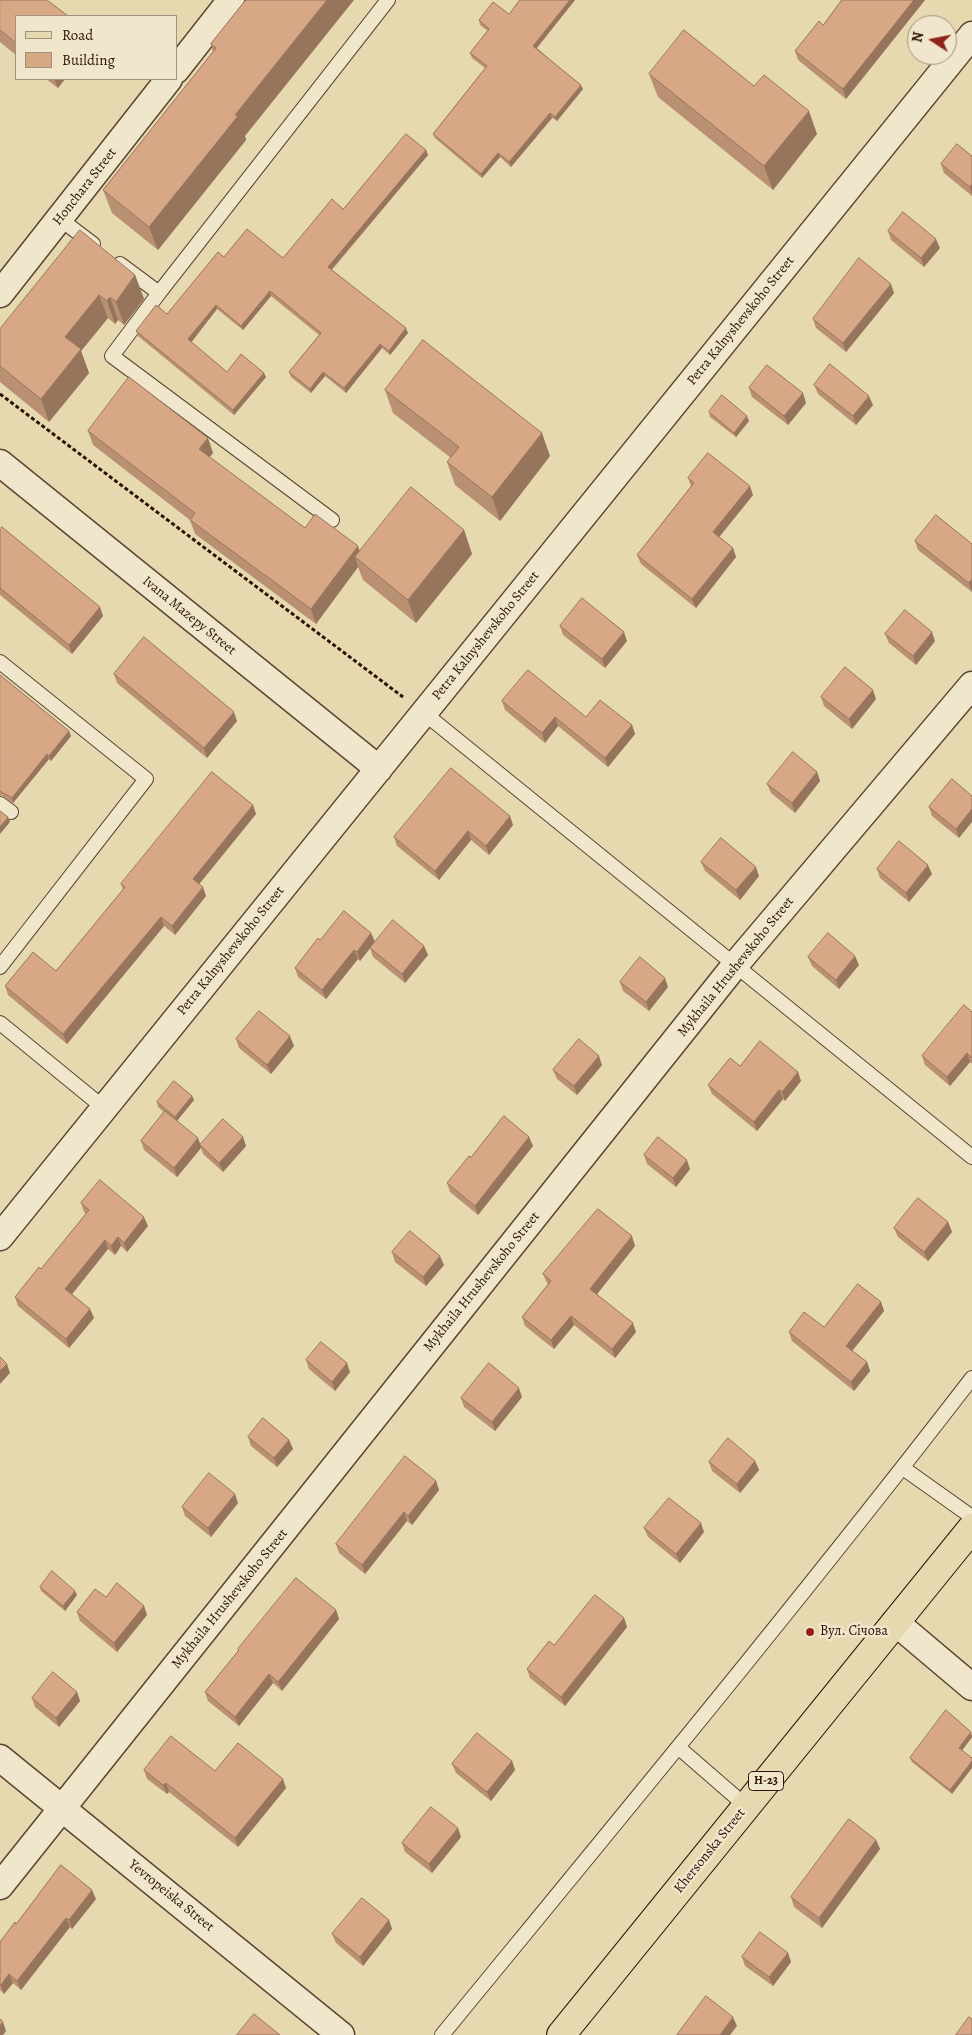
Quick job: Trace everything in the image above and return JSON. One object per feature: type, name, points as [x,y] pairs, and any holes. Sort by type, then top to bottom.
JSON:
[{"type":"main road","name":"Khersonska Street","points":[[561,2035],[972,1528]]},
{"type":"street","points":[[178,67],[231,0]]},
{"type":"street","name":"Petra Kalnyshevskoho Street","points":[[0,1237],[972,35]]},
{"type":"street","name":"Honchara Street","points":[[0,294],[168,80]]},
{"type":"street","name":"Ivana Mazepy Street","points":[[0,463],[378,769]]},
{"type":"street","name":"Mykhaila Hrushevskoho Street","points":[[0,1886],[736,964],[972,685]]},
{"type":"street","points":[[895,1622],[972,1687]]},
{"type":"street","name":"Yevropeiska Street","points":[[0,1758],[341,2035]]},
{"type":"lane","points":[[332,520],[112,356],[388,0]]},
{"type":"lane","points":[[60,219],[159,293]]},
{"type":"lane","points":[[0,662],[146,779],[0,967]]},
{"type":"lane","points":[[424,713],[972,1157]]},
{"type":"lane","points":[[0,1023],[104,1108]]},
{"type":"lane","points":[[442,2035],[678,1747],[903,1468],[972,1378]]},
{"type":"lane","points":[[903,1468],[972,1517]]},
{"type":"lane","points":[[678,1747],[746,1806]]},
{"type":"path","points":[[0,394],[424,713]]},
{"type":"building","points":[[0,0],[47,0],[67,15],[15,15],[15,42],[0,30]]},
{"type":"building","points":[[246,0],[327,0],[235,115],[238,116],[149,227],[103,190],[216,48],[211,44]]},
{"type":"building","points":[[520,0],[570,0],[533,46],[581,85],[555,117],[550,113],[509,162],[498,153],[481,174],[433,134],[487,66],[470,53],[489,29],[479,20],[493,2],[509,14]]},
{"type":"building","points":[[842,0],[914,0],[843,89],[795,51],[819,21],[823,25]]},
{"type":"building","points":[[684,30],[754,86],[764,75],[809,111],[764,166],[649,74]]},
{"type":"building","points":[[406,134],[426,150],[328,267],[406,328],[389,351],[380,344],[344,388],[323,372],[310,389],[289,372],[321,333],[270,291],[241,326],[216,305],[188,339],[227,372],[241,354],[264,373],[233,410],[136,331],[156,305],[167,314],[218,252],[224,257],[247,229],[283,258],[332,199],[343,209]]},
{"type":"building","points":[[957,144],[972,156],[972,184],[970,187],[941,164]]},
{"type":"building","points":[[903,212],[936,239],[921,258],[888,231]]},
{"type":"building","points":[[80,230],[135,275],[116,302],[110,297],[107,301],[99,295],[65,337],[81,349],[41,399],[0,366],[0,329]]},
{"type":"building","points":[[859,258],[891,284],[843,343],[813,319]]},
{"type":"building","points":[[423,340],[542,433],[492,497],[447,462],[459,447],[385,390]]},
{"type":"building","points":[[830,364],[869,396],[853,416],[814,385]]},
{"type":"building","points":[[767,365],[803,393],[784,416],[749,388]]},
{"type":"building","points":[[129,377],[208,438],[199,449],[305,528],[315,514],[358,546],[311,609],[190,520],[195,513],[88,431]]},
{"type":"building","points":[[722,395],[747,416],[734,433],[709,412]]},
{"type":"building","points":[[708,453],[750,486],[713,532],[733,548],[692,599],[637,555],[694,483],[688,478]]},
{"type":"building","points":[[411,487],[464,530],[408,600],[355,557]]},
{"type":"building","points":[[936,515],[972,544],[972,579],[969,583],[915,541]]},
{"type":"building","points":[[2,527],[100,607],[69,645],[0,588],[0,529]]},
{"type":"building","points":[[582,598],[624,632],[602,659],[560,626]]},
{"type":"building","points":[[905,610],[932,632],[913,656],[885,634]]},
{"type":"building","points":[[144,637],[234,712],[204,748],[114,674]]},
{"type":"building","points":[[845,667],[873,690],[849,719],[821,697]]},
{"type":"building","points":[[528,670],[586,717],[600,700],[632,725],[605,758],[555,717],[542,733],[502,701]]},
{"type":"building","points":[[0,675],[69,731],[49,756],[47,754],[12,798],[0,791]]},
{"type":"building","points":[[793,752],[817,772],[792,803],[767,784]]},
{"type":"building","points":[[451,768],[510,816],[486,846],[468,831],[435,871],[394,837]]},
{"type":"building","points":[[212,772],[253,805],[193,879],[203,887],[172,926],[161,917],[63,1034],[5,986],[33,952],[56,971],[125,887],[121,884]]},
{"type":"building","points":[[952,779],[972,796],[972,809],[956,829],[929,807]]},
{"type":"building","points":[[0,811],[8,817],[0,827]]},
{"type":"building","points":[[721,838],[756,867],[736,890],[701,862]]},
{"type":"building","points":[[899,841],[928,865],[906,893],[877,869]]},
{"type":"building","points":[[344,911],[371,933],[357,952],[354,950],[322,990],[295,968],[318,938],[320,940]]},
{"type":"building","points":[[393,920],[424,946],[402,974],[370,948]]},
{"type":"building","points":[[828,933],[855,956],[836,980],[808,957]]},
{"type":"building","points":[[640,957],[665,978],[646,1002],[620,982]]},
{"type":"building","points":[[964,1005],[972,1012],[972,1058],[967,1053],[947,1077],[922,1056]]},
{"type":"building","points":[[259,1011],[290,1036],[267,1065],[236,1039]]},
{"type":"building","points":[[579,1039],[599,1056],[574,1086],[553,1070]]},
{"type":"building","points":[[760,1041],[798,1072],[782,1092],[779,1090],[754,1122],[708,1085],[730,1058],[740,1066]]},
{"type":"building","points":[[174,1081],[192,1096],[175,1117],[157,1102]]},
{"type":"building","points":[[165,1111],[198,1138],[174,1168],[141,1141]]},
{"type":"building","points":[[504,1116],[529,1137],[475,1206],[447,1183]]},
{"type":"building","points":[[223,1119],[243,1137],[219,1163],[200,1145]]},
{"type":"building","points":[[658,1137],[687,1160],[673,1178],[644,1155]]},
{"type":"building","points":[[100,1180],[144,1217],[124,1243],[118,1237],[111,1246],[105,1240],[65,1289],[90,1309],[66,1339],[15,1297],[39,1267],[41,1269],[89,1210],[81,1203]]},
{"type":"building","points":[[918,1198],[948,1222],[924,1252],[894,1228]]},
{"type":"building","points":[[598,1209],[632,1236],[590,1289],[633,1323],[612,1349],[571,1316],[551,1340],[522,1317],[551,1281],[543,1274]]},
{"type":"building","points":[[410,1231],[440,1256],[423,1277],[392,1252]]},
{"type":"building","points":[[858,1284],[881,1302],[846,1346],[867,1362],[851,1382],[789,1332],[804,1312],[824,1327]]},
{"type":"building","points":[[321,1342],[347,1363],[332,1382],[306,1360]]},
{"type":"building","points":[[0,1357],[7,1364],[0,1371]]},
{"type":"building","points":[[489,1363],[519,1388],[492,1422],[461,1398]]},
{"type":"building","points":[[263,1418],[289,1440],[274,1458],[248,1437]]},
{"type":"building","points":[[728,1438],[755,1461],[737,1484],[709,1462]]},
{"type":"building","points":[[405,1456],[436,1481],[408,1516],[404,1512],[362,1565],[336,1544]]},
{"type":"building","points":[[209,1473],[235,1494],[208,1528],[182,1507]]},
{"type":"building","points":[[669,1498],[701,1523],[676,1554],[644,1528]]},
{"type":"building","points":[[52,1571],[75,1591],[63,1606],[40,1587]]},
{"type":"building","points":[[296,1578],[336,1610],[278,1682],[269,1674],[235,1717],[205,1692]]},
{"type":"building","points":[[117,1583],[144,1606],[114,1643],[77,1612],[95,1589],[106,1597]]},
{"type":"building","points":[[595,1595],[624,1618],[561,1697],[527,1669],[549,1641],[554,1645]]},
{"type":"building","points":[[53,1672],[77,1692],[56,1718],[32,1698]]},
{"type":"building","points":[[946,1710],[971,1732],[959,1748],[972,1758],[972,1761],[950,1790],[910,1758]]},
{"type":"building","points":[[477,1733],[512,1761],[487,1792],[452,1764]]},
{"type":"building","points":[[171,1736],[215,1771],[238,1743],[283,1779],[235,1838],[166,1783],[163,1785],[144,1770]]},
{"type":"building","points":[[431,1807],[458,1828],[429,1864],[402,1843]]},
{"type":"building","points":[[849,1819],[876,1840],[819,1918],[791,1897]]},
{"type":"building","points":[[61,1865],[92,1890],[69,1920],[66,1918],[17,1981],[9,1974],[1,1985],[0,1942]]},
{"type":"building","points":[[362,1898],[389,1920],[360,1957],[332,1934]]},
{"type":"building","points":[[760,1932],[788,1953],[769,1977],[742,1957]]},
{"type":"building","points":[[706,1996],[733,2017],[720,2035],[677,2035]]},
{"type":"building","points":[[254,2014],[280,2035],[237,2035]]},
{"type":"building","points":[[969,2017],[972,2019],[972,2035],[956,2035]]},
{"type":"place","name":"Вул. Січова","points":[[810,1632]]}]
